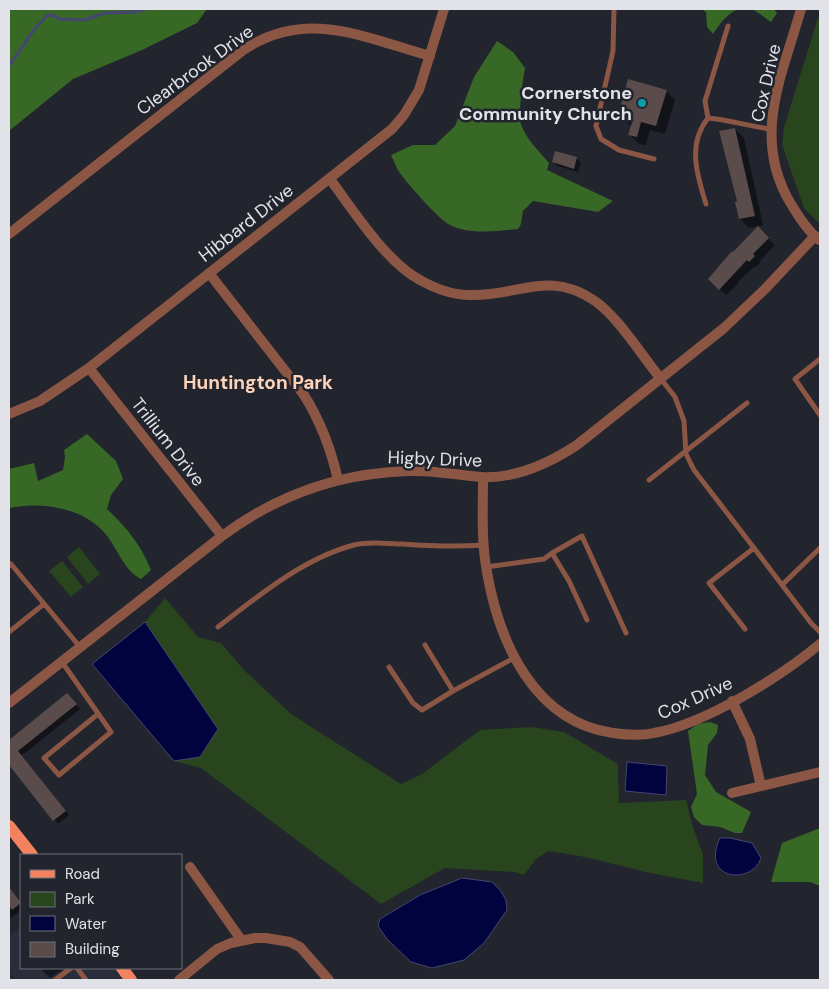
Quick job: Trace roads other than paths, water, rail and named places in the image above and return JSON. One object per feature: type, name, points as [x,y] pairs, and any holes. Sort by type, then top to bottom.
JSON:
[{"type":"main road","points":[[9,826],[31,854]]},
{"type":"main road","points":[[123,969],[132,980]]},
{"type":"street","name":"Hibbard Drive","points":[[9,414],[40,400],[66,385],[89,368],[384,136],[404,115],[419,90],[444,9]]},
{"type":"street","name":"Cox Drive","points":[[801,9],[773,107],[770,128],[774,163],[781,186],[801,220],[817,238]]},
{"type":"street","name":"Clearbrook Drive","points":[[9,234],[242,51],[271,35],[303,28],[325,28],[358,35],[430,56]]},
{"type":"street","points":[[330,179],[388,254],[412,276],[435,288],[465,295],[497,293],[539,285],[562,286],[578,292],[602,306],[660,380]]},
{"type":"street","name":"Higby Drive","points":[[9,703],[239,523],[299,492],[338,480],[384,472],[411,471],[483,477],[521,472],[538,467],[557,458],[577,445],[708,342],[743,311],[817,238]]},
{"type":"street","points":[[209,273],[304,395],[327,441],[338,480]]},
{"type":"street","name":"Trillium Drive","points":[[89,368],[222,536]]},
{"type":"street","name":"Cox Drive","points":[[483,477],[483,545],[498,618],[514,658],[528,680],[555,708],[578,723],[605,732],[626,735],[654,734],[692,722],[783,671],[820,644]]},
{"type":"street","points":[[732,701],[750,738],[761,786]]},
{"type":"street","points":[[732,794],[820,772]]},
{"type":"street","points":[[190,867],[242,941]]},
{"type":"street","points":[[179,980],[217,949],[242,941],[266,938],[300,947],[329,980]]},
{"type":"lane","points":[[614,9],[613,51],[596,126],[601,139],[619,150],[654,159]]},
{"type":"lane","points":[[706,204],[700,183],[695,150],[700,128],[708,118],[705,101],[728,26]]},
{"type":"lane","points":[[708,118],[730,120],[770,128]]},
{"type":"lane","points":[[820,359],[795,379],[820,415]]},
{"type":"lane","points":[[660,380],[675,397],[684,421],[686,452],[694,470],[811,623],[820,632]]},
{"type":"lane","points":[[649,480],[747,403]]},
{"type":"lane","points":[[486,567],[544,559],[582,536],[626,633]]},
{"type":"lane","points":[[218,627],[268,589],[301,568],[355,545],[389,544],[464,547],[483,545]]},
{"type":"lane","points":[[745,629],[709,583],[754,548]]},
{"type":"lane","points":[[783,584],[820,548]]},
{"type":"lane","points":[[552,553],[569,581],[587,620]]},
{"type":"lane","points":[[9,566],[11,564],[80,647]]},
{"type":"lane","points":[[9,632],[44,604]]},
{"type":"lane","points":[[424,645],[453,690]]},
{"type":"lane","points":[[389,667],[413,703],[422,710],[453,690],[514,658]]},
{"type":"lane","points":[[61,661],[111,732],[58,775],[44,758],[98,714]]},
{"type":"lane","points":[[55,980],[70,969]]},
{"type":"lane","points":[[78,969],[86,980]]},
{"type":"water","points":[[145,622],[218,729],[200,757],[174,761],[92,664]]},
{"type":"water","points":[[627,762],[667,766],[666,795],[625,791]]},
{"type":"water","points":[[720,838],[730,838],[752,843],[761,858],[756,867],[739,875],[730,874],[722,870],[717,863],[716,852]]},
{"type":"water","points":[[462,878],[492,882],[506,900],[507,910],[484,943],[464,960],[432,968],[411,962],[387,939],[378,926],[380,919],[420,895]]},
{"type":"waterway","points":[[9,66],[36,27],[48,15],[59,19],[84,20],[105,13],[134,12],[146,9]]},
{"type":"place","name":"Cornerstone Community Church","points":[[642,103]]},
{"type":"district","name":"Huntington Park","points":[[258,382]]}]
